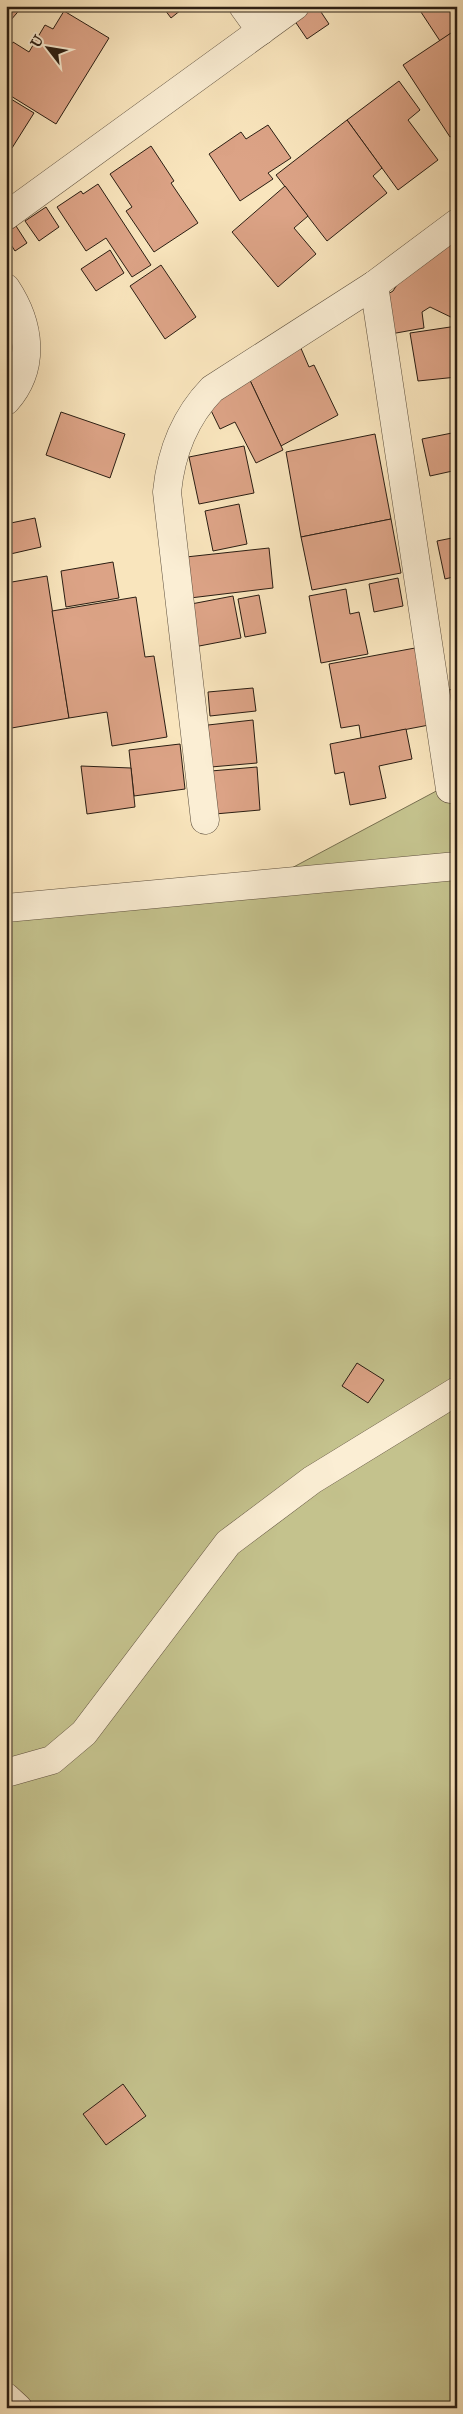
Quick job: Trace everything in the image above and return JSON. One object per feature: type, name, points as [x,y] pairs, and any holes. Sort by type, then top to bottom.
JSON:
[{"type":"street","points":[[243,6],[261,31]]},
{"type":"street","points":[[6,216],[295,6]]},
{"type":"street","points":[[205,820],[167,492],[170,464],[187,422],[197,404],[212,389],[374,284],[457,223]]},
{"type":"street","points":[[374,284],[450,788]]},
{"type":"street","points":[[6,288],[16,302],[27,341],[26,366],[13,394],[6,401]]},
{"type":"street","points":[[6,908],[457,866]]},
{"type":"street","points":[[6,1773],[52,1760],[84,1733],[228,1543],[312,1480],[457,1391]]},
{"type":"street","points":[[6,2398],[18,2408]]},
{"type":"shaded area","points":[[457,780],[457,2408],[6,2408],[6,1561],[9,1559],[6,1550],[6,901],[256,887]]},
{"type":"building","points":[[6,6],[23,6],[10,21],[6,18]]},
{"type":"building","points":[[162,6],[186,6],[171,18]]},
{"type":"building","points":[[301,6],[317,6],[329,24],[307,39],[290,14]]},
{"type":"building","points":[[417,6],[457,6],[457,29],[440,41]]},
{"type":"building","points":[[64,11],[109,38],[56,124],[6,93],[6,54],[13,42],[29,52],[45,25],[53,29]]},
{"type":"building","points":[[457,29],[457,133],[450,137],[403,65]]},
{"type":"building","points":[[399,81],[420,110],[408,120],[438,160],[398,190],[347,120]]},
{"type":"building","points":[[6,96],[34,113],[12,148],[6,144]]},
{"type":"building","points":[[347,120],[382,168],[373,176],[387,193],[327,241],[276,175]]},
{"type":"building","points":[[268,125],[291,158],[268,173],[273,179],[240,201],[209,154],[241,132],[246,139]]},
{"type":"building","points":[[151,146],[174,181],[171,183],[198,223],[154,252],[126,211],[132,207],[110,174]]},
{"type":"building","points":[[98,184],[151,265],[132,277],[106,238],[86,251],[57,207],[81,191],[83,194]]},
{"type":"building","points":[[285,186],[308,216],[294,228],[316,254],[278,287],[232,232]]},
{"type":"building","points":[[46,207],[59,227],[39,241],[25,221]]},
{"type":"building","points":[[16,226],[27,243],[15,251],[6,237],[6,233]]},
{"type":"building","points":[[457,237],[457,260],[451,261],[457,264],[457,320],[430,307],[422,312],[424,328],[385,335],[378,300],[393,291],[411,263]]},
{"type":"building","points":[[110,250],[124,273],[96,291],[81,269]]},
{"type":"building","points":[[161,265],[196,317],[165,339],[130,286]]},
{"type":"building","points":[[457,326],[457,377],[418,381],[410,333]]},
{"type":"building","points":[[300,346],[309,367],[314,365],[338,415],[281,446],[247,374]]},
{"type":"building","points":[[247,374],[283,450],[256,463],[235,422],[220,429],[205,398]]},
{"type":"building","points":[[61,412],[125,434],[110,478],[46,455]]},
{"type":"building","points":[[457,432],[457,470],[430,476],[422,439]]},
{"type":"building","points":[[375,434],[391,519],[301,537],[286,452]]},
{"type":"building","points":[[244,446],[254,493],[199,504],[189,457]]},
{"type":"building","points":[[239,504],[247,544],[213,551],[205,511]]},
{"type":"building","points":[[35,518],[41,547],[6,555],[6,524]]},
{"type":"building","points":[[391,519],[401,573],[312,590],[301,537]]},
{"type":"building","points":[[457,537],[457,576],[445,579],[437,541]]},
{"type":"building","points":[[269,548],[273,588],[190,598],[186,557]]},
{"type":"building","points":[[113,562],[119,598],[66,607],[61,571]]},
{"type":"building","points":[[47,576],[69,718],[6,729],[6,583]]},
{"type":"building","points":[[398,578],[403,606],[374,612],[369,584]]},
{"type":"building","points":[[346,589],[350,614],[359,612],[368,654],[321,663],[309,596]]},
{"type":"building","points":[[259,595],[266,633],[245,637],[238,599]]},
{"type":"building","points":[[233,596],[241,638],[194,647],[186,605]]},
{"type":"building","points":[[136,597],[145,657],[154,656],[167,737],[112,746],[107,712],[69,718],[52,611]]},
{"type":"building","points":[[415,648],[429,725],[361,738],[359,725],[341,728],[329,664]]},
{"type":"building","points":[[253,688],[256,711],[210,716],[208,692]]},
{"type":"building","points":[[457,688],[457,711],[449,713],[445,691]]},
{"type":"building","points":[[253,720],[257,763],[211,767],[208,725]]},
{"type":"building","points":[[406,729],[412,759],[379,766],[386,798],[350,805],[344,772],[335,774],[330,744]]},
{"type":"building","points":[[180,744],[185,789],[134,796],[129,750]]},
{"type":"building","points":[[81,766],[131,768],[135,807],[87,814]]},
{"type":"building","points":[[257,767],[260,810],[215,814],[211,771]]},
{"type":"building","points":[[357,1363],[384,1380],[368,1403],[342,1386]]},
{"type":"building","points":[[123,2084],[146,2116],[106,2145],[83,2114]]}]
